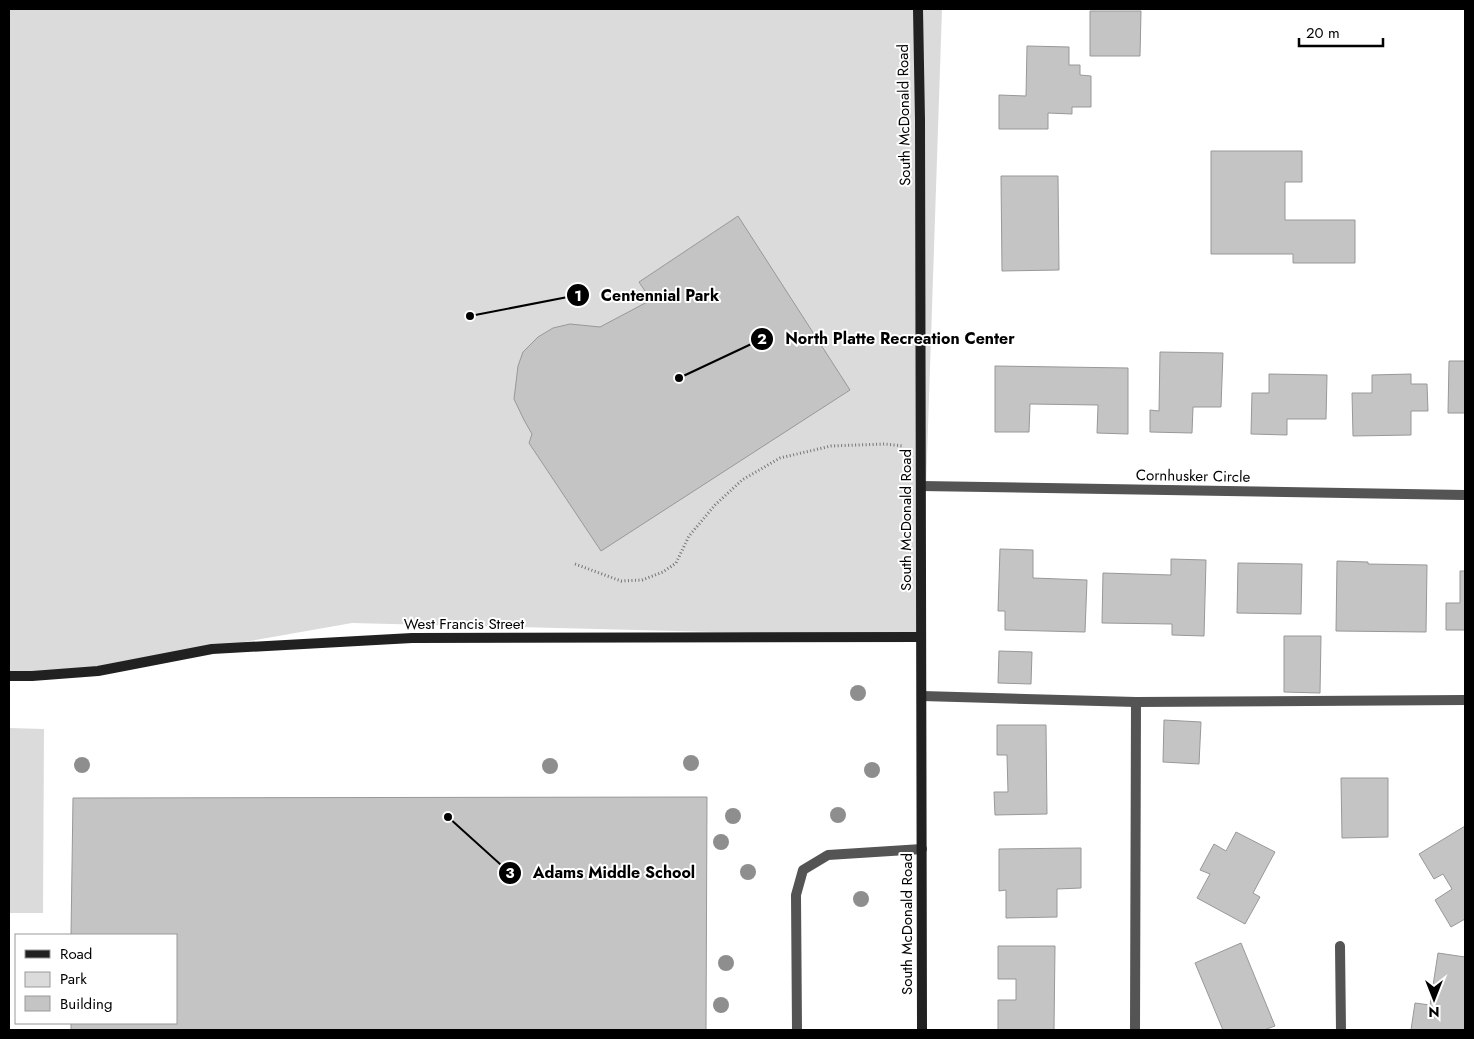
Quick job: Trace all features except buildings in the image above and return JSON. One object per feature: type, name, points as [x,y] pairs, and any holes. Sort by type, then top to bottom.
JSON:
[{"type":"street","name":"South McDonald Road","points":[[918,9],[920,120],[922,1030]]},
{"type":"street","name":"Cornhusker Circle","points":[[921,486],[1465,495]]},
{"type":"street","name":"West Francis Street","points":[[9,676],[32,676],[98,670],[212,649],[412,638],[921,637]]},
{"type":"street","points":[[922,696],[1136,702],[1465,700]]},
{"type":"street","points":[[1135,1030],[1136,702]]},
{"type":"street","points":[[797,1030],[796,895],[803,870],[828,855],[922,849]]},
{"type":"street","points":[[1340,946],[1341,1030]]},
{"type":"path","points":[[575,564],[622,581],[642,580],[663,572],[676,563],[689,536],[715,505],[742,480],[780,458],[831,446],[885,444],[921,447]]},
{"type":"green space","points":[[9,9],[942,9],[921,637],[352,623],[62,674],[9,673]]},
{"type":"green space","points":[[9,728],[44,729],[43,913],[9,913]]},
{"type":"place","name":"Centennial Park","points":[[470,316]]},
{"type":"place","name":"North Platte Recreation Center","points":[[679,378]]},
{"type":"place","name":"Adams Middle School","points":[[448,817]]}]
